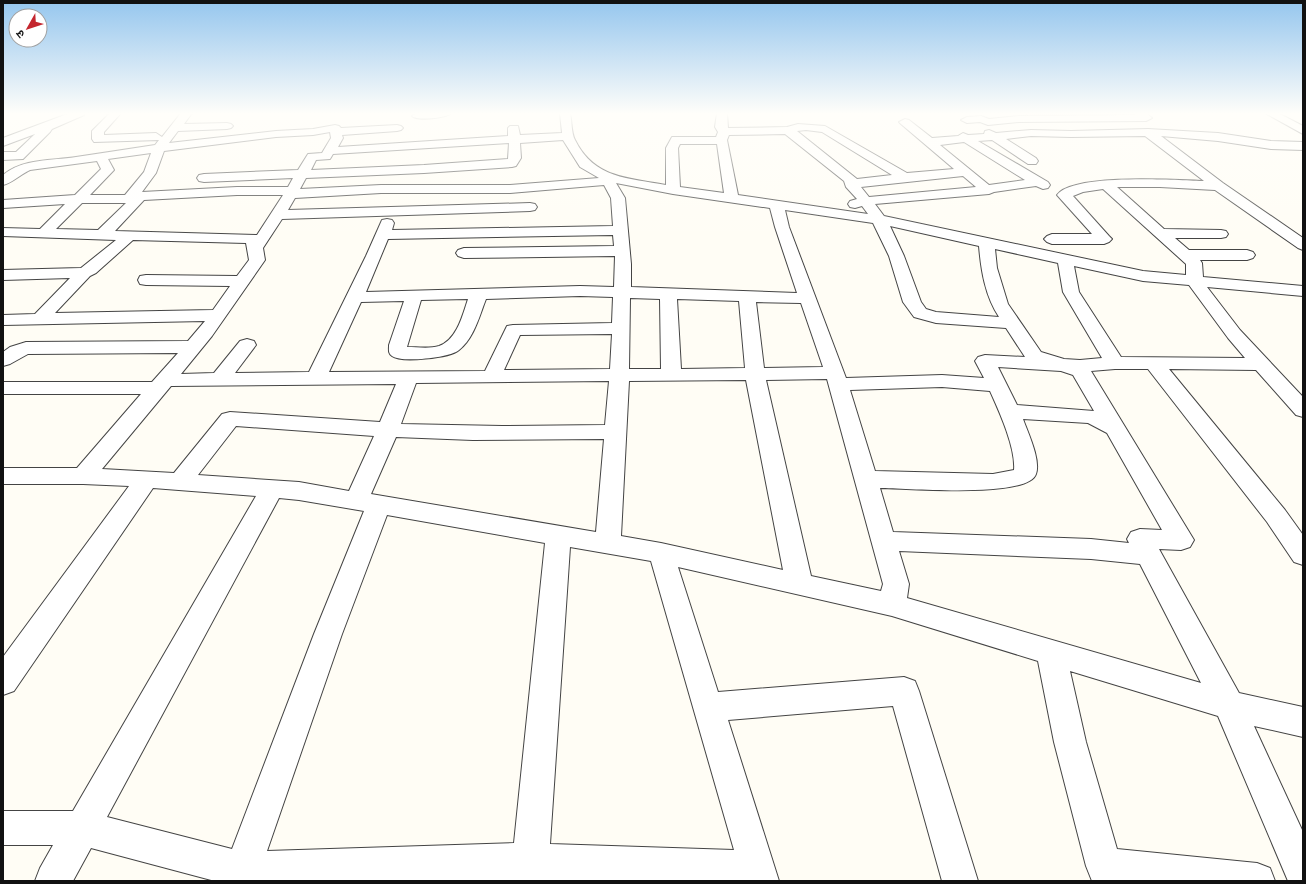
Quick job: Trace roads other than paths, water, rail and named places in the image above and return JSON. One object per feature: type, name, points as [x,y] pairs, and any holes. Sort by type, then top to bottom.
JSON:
[{"type":"street","points":[[6,175],[28,166],[123,154]]},
{"type":"street","points":[[138,198],[132,196],[150,173],[157,154]]},
{"type":"street","points":[[255,248],[270,228],[312,157],[326,156],[327,154]]},
{"type":"street","points":[[424,154],[425,190]]},
{"type":"street","points":[[204,178],[512,163],[515,158],[515,154]]},
{"type":"street","points":[[578,154],[584,164],[607,179],[618,198],[622,251],[622,292],[616,432],[608,545]]},
{"type":"street","points":[[673,154],[673,190]]},
{"type":"street","points":[[725,154],[732,199]]},
{"type":"street","points":[[819,154],[851,180],[851,184],[867,201],[880,220],[898,257],[909,295],[918,312],[924,316],[939,318],[1012,323]]},
{"type":"street","points":[[867,154],[905,177]]},
{"type":"street","points":[[944,154],[986,189],[1038,182]]},
{"type":"street","points":[[991,154],[1038,182],[1064,195],[1104,239],[1052,239]]},
{"type":"street","points":[[1022,154],[1032,161]]},
{"type":"street","points":[[1177,154],[1218,186],[1303,245]]},
{"type":"street","points":[[3,156],[19,156]]},
{"type":"street","points":[[6,175],[19,156]]},
{"type":"street","points":[[44,233],[108,170],[101,158]]},
{"type":"street","points":[[293,160],[309,161]]},
{"type":"street","points":[[851,184],[905,177],[966,172]]},
{"type":"street","points":[[3,204],[78,199],[138,198],[237,191],[290,192],[560,187],[607,179],[732,199],[880,220],[1142,276],[1303,291]]},
{"type":"street","points":[[1064,195],[1076,189],[1105,184],[1218,186]]},
{"type":"street","points":[[1105,184],[1194,263],[1195,282],[1234,334],[1303,410]]},
{"type":"street","points":[[834,213],[838,209],[867,201],[989,190]]},
{"type":"street","points":[[102,235],[138,198]]},
{"type":"street","points":[[277,215],[394,205],[426,210],[530,207]]},
{"type":"street","points":[[316,378],[374,256],[394,205]]},
{"type":"street","points":[[776,205],[782,227],[837,379],[896,584],[892,605]]},
{"type":"street","points":[[382,235],[620,230]]},
{"type":"street","points":[[3,232],[253,239],[257,260],[218,315],[194,347],[83,476]]},
{"type":"street","points":[[1161,233],[1221,234]]},
{"type":"street","points":[[39,320],[84,273],[90,270],[129,236]]},
{"type":"street","points":[[986,242],[989,268],[999,304],[1034,356],[1081,371],[1181,540],[1140,539],[1229,705],[1303,873]]},
{"type":"street","points":[[464,253],[622,251]]},
{"type":"street","points":[[1186,255],[1247,255]]},
{"type":"street","points":[[1065,259],[1071,292],[1115,363]]},
{"type":"street","points":[[3,275],[84,273]]},
{"type":"street","points":[[146,280],[242,281]]},
{"type":"street","points":[[1286,290],[1303,304]]},
{"type":"street","points":[[355,297],[580,291],[807,298]]},
{"type":"street","points":[[414,296],[398,345],[398,351],[400,353],[444,351],[451,348],[460,341],[479,293]]},
{"type":"street","points":[[668,294],[671,374]]},
{"type":"street","points":[[747,297],[755,374],[799,584]]},
{"type":"street","points":[[3,320],[218,315]]},
{"type":"street","points":[[492,376],[513,330],[620,328]]},
{"type":"street","points":[[220,379],[248,345]]},
{"type":"street","points":[[3,360],[26,348],[194,347]]},
{"type":"street","points":[[866,479],[993,482],[1019,478],[1024,474],[1026,461],[1010,411],[985,361],[1080,366],[1115,363],[1262,364]]},
{"type":"street","points":[[1154,364],[1276,516],[1303,555]]},
{"type":"street","points":[[3,388],[151,388],[161,385],[220,379],[619,374],[755,374],[837,379],[942,381],[997,385]]},
{"type":"street","points":[[240,876],[328,634],[388,430],[409,377]]},
{"type":"street","points":[[1010,411],[1092,416],[1114,428]]},
{"type":"street","points":[[182,482],[183,478],[230,419],[291,421],[388,430],[520,433],[616,432]]},
{"type":"street","points":[[8,482],[83,476],[147,479],[299,491],[661,553],[892,605],[1229,705],[1303,722]]},
{"type":"street","points":[[3,681],[147,479]]},
{"type":"street","points":[[53,881],[272,489]]},
{"type":"street","points":[[530,871],[558,536]]},
{"type":"street","points":[[883,541],[1091,549],[1149,555]]},
{"type":"street","points":[[3,828],[82,828],[240,876],[530,871],[759,875],[661,553]]},
{"type":"street","points":[[1051,652],[1070,742],[1107,873],[1258,881]]},
{"type":"street","points":[[708,707],[904,691],[960,881]]}]
